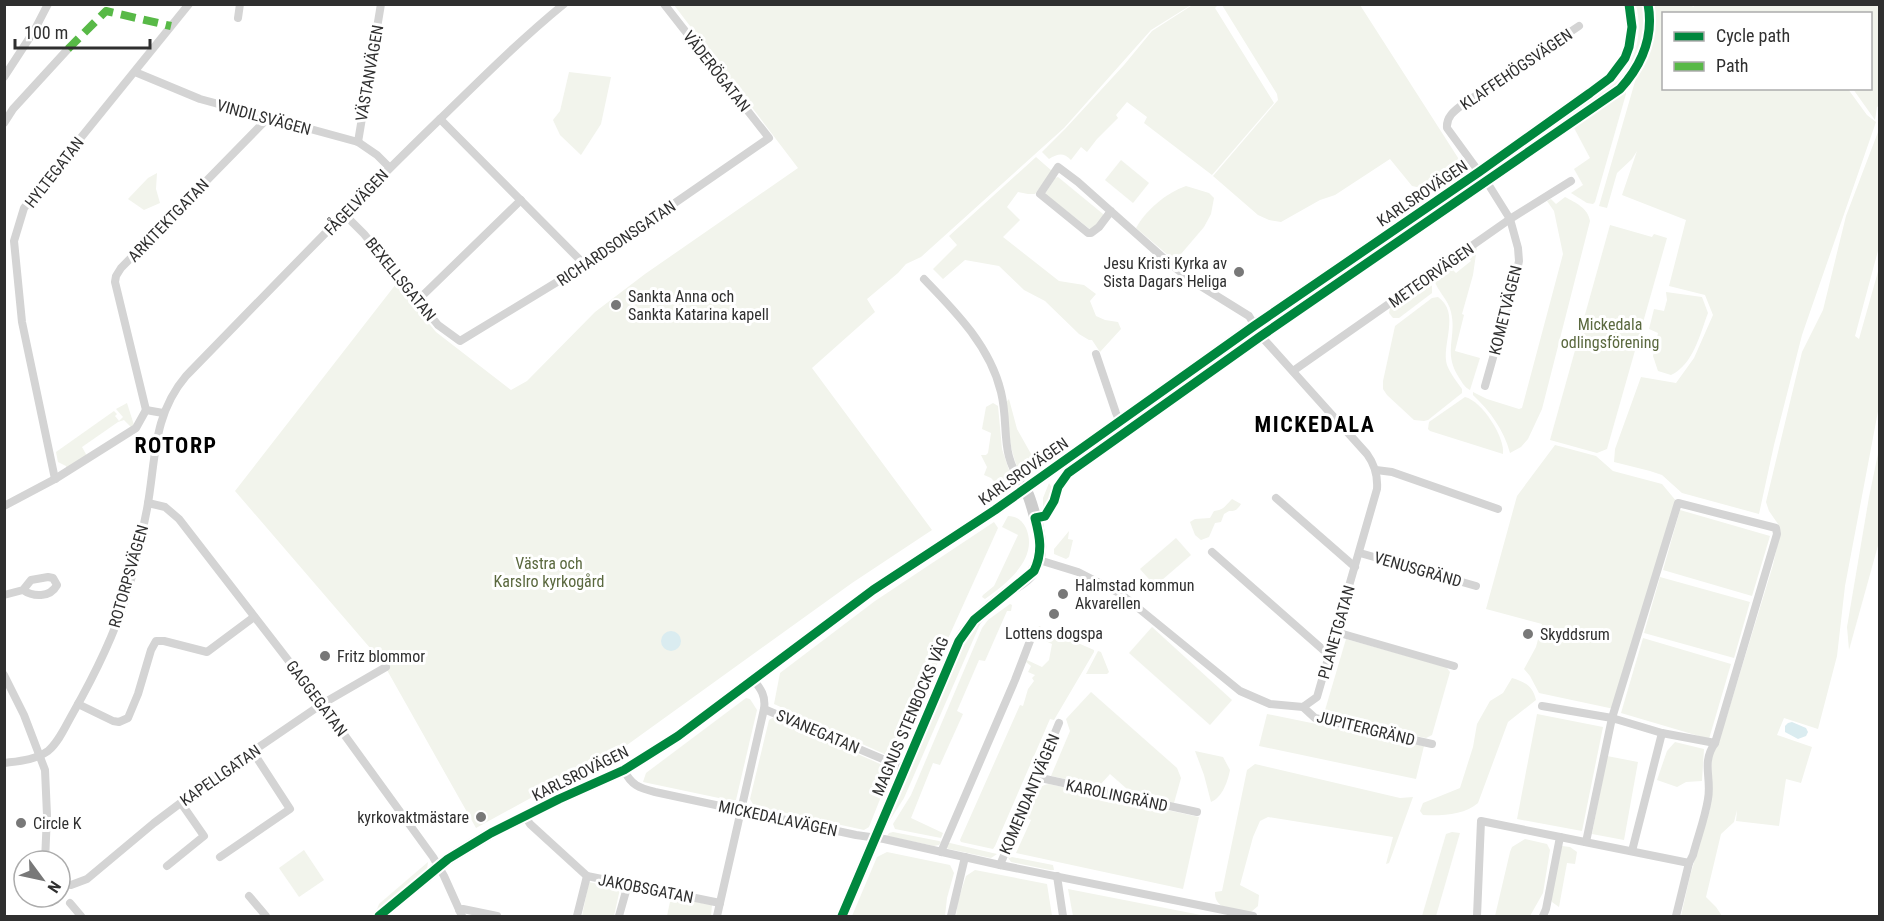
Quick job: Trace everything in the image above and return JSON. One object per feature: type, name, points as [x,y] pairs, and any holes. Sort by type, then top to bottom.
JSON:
[{"type":"street","points":[[4,77],[34,31],[48,4]]},
{"type":"street","name":"HYLTEGATAN","points":[[55,478],[22,322],[14,241],[24,208],[189,4]]},
{"type":"street","points":[[238,18],[240,4]]},
{"type":"street","name":"FÅGELVÄGEN","points":[[164,413],[169,400],[186,376],[389,167],[520,42],[564,4]]},
{"type":"street","name":"VÄDERÖGATAN","points":[[664,4],[769,138]]},
{"type":"street","name":"KARLSROVÄGEN","points":[[379,916],[439,867],[491,833],[624,770],[678,736],[873,590],[1025,488],[1590,93],[1616,71],[1625,58],[1632,27],[1629,4]]},
{"type":"street","name":"VÄSTANVÄGEN","points":[[357,142],[380,5]]},
{"type":"street","name":"KLAFFEHÖGSVÄGEN","points":[[1479,172],[1447,128],[1447,122],[1452,114],[1579,26]]},
{"type":"street","points":[[4,123],[13,109],[68,49]]},
{"type":"street","name":"VINDILSVÄGEN","points":[[135,72],[200,99],[357,142],[377,155],[389,167]]},
{"type":"street","name":"ARKITEKTGATAN","points":[[146,410],[115,282],[116,276],[169,218],[267,119]]},
{"type":"street","points":[[440,119],[585,266]]},
{"type":"street","name":"RICHARDSONSGATAN","points":[[460,341],[585,266],[769,138]]},
{"type":"street","points":[[1111,211],[1099,227],[1091,233],[1084,230],[1040,194],[1058,167],[1078,182],[1191,280],[1249,316],[1254,326],[1367,454],[1376,470],[1392,472],[1498,509]]},
{"type":"street","name":"KOMETVÄGEN","points":[[1479,172],[1510,219],[1518,248],[1515,280],[1485,386]]},
{"type":"street","name":"METEORVÄGEN","points":[[1293,371],[1510,219],[1571,181]]},
{"type":"street","points":[[418,300],[521,200]]},
{"type":"street","name":"BEXELLSGATAN","points":[[344,214],[364,234],[438,325],[460,341]]},
{"type":"street","points":[[924,279],[967,327],[992,368],[1001,393],[1004,431],[1011,466],[1031,501],[1041,547],[1038,560],[1078,572],[1121,594],[1240,691],[1270,704],[1303,707]]},
{"type":"street","points":[[1096,354],[1120,422]]},
{"type":"street","points":[[4,506],[55,478],[136,428],[146,410],[164,413]]},
{"type":"street","name":"ROTORPSVÄGEN","points":[[4,763],[31,759],[50,749],[78,705],[96,670],[126,597],[138,552],[148,503],[156,438],[164,413]]},
{"type":"street","name":"PLANETGATAN","points":[[1303,707],[1317,697],[1377,489],[1376,470]]},
{"type":"street","points":[[1276,498],[1355,567]]},
{"type":"street","name":"GAGGEGATAN","points":[[148,503],[165,507],[179,519],[322,704],[439,867],[460,913]]},
{"type":"street","points":[[1586,842],[1612,718],[1678,503],[1776,528],[1778,534],[1715,743],[1707,760],[1709,796],[1676,916]]},
{"type":"street","points":[[1212,552],[1329,655]]},
{"type":"street","name":"VENUSGRÄND","points":[[1360,553],[1476,586]]},
{"type":"street","name":"MAGNUS STENBOCKS VÄG","points":[[842,916],[945,671],[966,629],[983,611],[1030,575],[1038,560]]},
{"type":"street","points":[[4,595],[22,590]]},
{"type":"street","points":[[78,705],[113,722],[128,718],[156,641],[207,652],[254,617]]},
{"type":"street","points":[[1336,632],[1454,666]]},
{"type":"street","points":[[941,852],[1033,633]]},
{"type":"street","name":"KAPELLGATAN","points":[[72,885],[87,879],[215,777],[322,704],[386,667]]},
{"type":"street","points":[[4,675],[45,770],[46,849]]},
{"type":"street","points":[[717,916],[764,709],[763,693],[753,679]]},
{"type":"street","points":[[1542,706],[1612,718],[1662,733],[1715,743]]},
{"type":"street","name":"JUPITERGRÄND","points":[[1303,707],[1315,718],[1432,744]]},
{"type":"street","name":"SVANEGATAN","points":[[764,709],[904,768]]},
{"type":"street","name":"KOMENDANTVÄGEN","points":[[1000,865],[1059,723]]},
{"type":"street","points":[[1632,851],[1662,733]]},
{"type":"street","points":[[220,857],[290,809],[253,752]]},
{"type":"street","name":"MICKEDALAVÄGEN","points":[[624,770],[631,783],[642,789],[1253,916]]},
{"type":"street","name":"KAROLINGRÄND","points":[[1036,777],[1197,812]]},
{"type":"street","points":[[167,866],[204,836],[181,803]]},
{"type":"street","name":"JAKOBSGATAN","points":[[525,816],[530,824],[587,876],[720,903]]},
{"type":"street","points":[[1477,916],[1481,821],[1689,863]]},
{"type":"street","points":[[1543,916],[1560,837]]},
{"type":"street","points":[[951,916],[965,857]]},
{"type":"street","points":[[578,916],[587,876]]},
{"type":"street","points":[[1058,876],[1063,916]]},
{"type":"street","points":[[619,916],[628,884]]},
{"type":"street","points":[[249,896],[266,916]]},
{"type":"street","points":[[460,913],[463,909],[497,916]]},
{"type":"green space","points":[[1194,4],[1218,5],[1215,8],[1274,103],[1212,175],[1144,123],[1147,117],[1127,102],[1116,115],[1118,118],[1087,152],[1081,147],[1071,160],[1060,155],[1049,159],[1042,152],[1124,65],[1152,31]]},
{"type":"green space","points":[[1691,4],[1693,7],[1696,4],[1879,5],[1880,105],[1877,107],[1875,120],[1854,90],[1872,90],[1872,12],[1662,12],[1662,90],[1849,90],[1867,115],[1876,122],[1802,335],[1759,514],[1682,493],[1662,475],[1614,462],[1615,449],[1641,377],[1676,383],[1694,358],[1713,315],[1705,295],[1669,286],[1686,220],[1622,195],[1637,151],[1617,173],[1607,208],[1599,206],[1638,71],[1649,44],[1652,25],[1649,5]]},
{"type":"green space","name":"Västra och Karslro kyrkogård","points":[[674,5],[1191,5],[1151,30],[1064,128],[921,257],[906,264],[867,299],[875,312],[812,368],[932,530],[852,583],[627,745],[476,828],[383,663],[235,491],[396,284],[436,332],[511,390],[527,381],[595,312],[645,274],[798,168]]},
{"type":"green space","points":[[1222,5],[1360,5],[1462,164],[1426,189],[1412,186],[1390,159],[1335,195],[1320,200],[1281,222],[1258,215],[1213,176],[1278,100],[1277,94]]},
{"type":"green space","points":[[1636,5],[1645,5],[1646,30],[1642,51],[1633,69],[1621,84],[1605,98],[1522,156],[1492,173],[1496,167],[1606,90],[1623,75],[1632,59],[1637,41],[1639,23]]},
{"type":"green space","points":[[569,72],[611,77],[601,124],[581,155],[560,135],[553,120],[560,111]]},
{"type":"green space","points":[[1622,90],[1626,91],[1626,94],[1595,202],[1587,203],[1571,193],[1583,185],[1574,169],[1590,158],[1573,126]]},
{"type":"green space","points":[[1878,107],[1879,247],[1855,336],[1859,339],[1879,268],[1879,406],[1845,586],[1837,656],[1818,729],[1784,718],[1777,735],[1812,747],[1801,783],[1786,779],[1779,826],[1736,821],[1737,810],[1734,822],[1721,834],[1706,897],[1722,916],[1681,916],[1710,809],[1712,756],[1726,719],[1773,565],[1780,533],[1778,524],[1766,502],[1802,352],[1823,310],[1846,216],[1878,132]]},
{"type":"green space","points":[[1036,157],[1052,171],[1035,194],[1018,192],[1007,207],[1020,220],[1003,237],[1059,281],[1084,285],[1096,294],[1090,301],[1096,316],[1118,322],[1121,329],[1100,352],[1092,340],[1079,334],[1045,301],[1024,290],[999,266],[965,260],[943,279],[933,269],[957,245],[949,236]]},
{"type":"green space","points":[[1121,160],[1149,183],[1133,203],[1105,180]]},
{"type":"green space","points":[[157,173],[156,189],[160,203],[144,210],[128,199],[148,178]]},
{"type":"green space","points":[[1058,177],[1105,217],[1091,230],[1045,194]]},
{"type":"green space","points":[[1186,186],[1209,193],[1214,198],[1211,214],[1204,227],[1175,261],[1136,228],[1157,203]]},
{"type":"green space","points":[[1565,197],[1584,209],[1590,221],[1542,409],[1528,439],[1521,447],[1510,453],[1491,414],[1473,395],[1473,392],[1487,399],[1522,408],[1563,254],[1554,211],[1547,201],[1551,199],[1556,204]]},
{"type":"green space","name":"Mickedala odlingsförening","points":[[1610,225],[1652,237],[1654,234],[1667,238],[1607,449],[1597,453],[1550,440]]},
{"type":"green space","points":[[1477,247],[1473,275],[1455,351],[1480,358],[1470,390],[1458,376],[1451,359],[1453,329],[1451,312],[1434,279],[1451,268],[1456,273],[1471,261],[1467,255]]},
{"type":"green space","points":[[1427,283],[1432,286],[1432,293],[1399,318],[1393,318],[1389,313],[1390,308]]},
{"type":"green space","points":[[1666,292],[1702,297],[1708,313],[1690,357],[1679,370],[1671,375],[1658,371],[1653,356],[1658,333],[1649,329],[1654,309],[1664,311],[1667,300]]},
{"type":"green space","points":[[1438,297],[1445,304],[1448,312],[1447,365],[1462,389],[1462,393],[1428,420],[1414,420],[1387,395],[1383,389],[1383,381],[1395,326],[1432,298]]},
{"type":"green space","points":[[1465,397],[1478,405],[1491,421],[1500,438],[1503,454],[1428,429],[1429,422]]},
{"type":"green space","points":[[1009,399],[1017,429],[1035,461],[1033,466],[1019,471],[1010,437],[1006,402]]},
{"type":"green space","points":[[127,403],[134,425],[131,427],[124,420],[118,422],[82,447],[87,456],[66,469],[66,466],[58,462],[56,452],[114,411],[119,421],[123,417],[116,409]]},
{"type":"green space","points":[[993,403],[998,406],[1002,449],[1011,476],[1001,488],[991,478],[984,475],[987,467],[981,455],[988,453],[991,433],[982,429],[986,407]]},
{"type":"green space","points":[[1555,445],[1596,456],[1613,471],[1662,484],[1677,502],[1614,709],[1539,693],[1524,669],[1536,647],[1542,624],[1486,609],[1517,496]]},
{"type":"green space","points":[[1879,449],[1879,542],[1849,650],[1847,627]]},
{"type":"green space","points":[[1049,483],[1055,493],[1047,512],[1043,512],[1043,498]]},
{"type":"green space","points":[[1232,499],[1241,504],[1236,510],[1224,514],[1221,522],[1215,523],[1209,537],[1201,540],[1195,535],[1190,522],[1195,519],[1210,518],[1214,511],[1223,508]]},
{"type":"green space","points":[[1680,510],[1770,536],[1752,596],[1663,570]]},
{"type":"green space","points":[[1008,516],[1018,519],[1026,528],[1029,539],[1028,550],[1019,569],[1003,586],[985,599],[983,595],[994,586],[1018,535],[1002,527]]},
{"type":"green space","points":[[994,522],[998,528],[946,643],[899,756],[893,758],[774,704],[780,673],[875,601]]},
{"type":"green space","points":[[1069,531],[1068,539],[1073,540],[1069,557],[1066,559],[1054,554],[1054,549]]},
{"type":"green space","points":[[1176,538],[1191,555],[1155,586],[1140,569]]},
{"type":"green space","points":[[1660,577],[1750,602],[1734,658],[1644,633]]},
{"type":"green space","points":[[1010,604],[1012,605],[1011,611],[1007,611],[985,661],[979,660],[957,711],[963,714],[940,765],[933,763],[911,818],[943,833],[941,838],[895,829],[893,824],[911,795],[982,628],[988,620]]},
{"type":"green space","points":[[981,622],[904,798],[888,823],[966,639]]},
{"type":"green space","points":[[1039,626],[1094,650],[1094,652],[1054,720],[1050,719],[993,849],[961,842],[1020,705],[1023,706],[1028,689],[1034,681],[1032,678],[1035,675],[1028,672],[1031,666],[1026,662],[1027,660],[1042,667],[1049,660],[1052,644],[1035,636]]},
{"type":"green space","points":[[1152,627],[1232,700],[1210,725],[1129,653]]},
{"type":"green space","points":[[1643,638],[1731,664],[1709,739],[1621,713]]},
{"type":"green space","points":[[1346,639],[1446,667],[1450,672],[1432,735],[1426,738],[1323,717]]},
{"type":"green space","points":[[1098,651],[1101,652],[1109,672],[1107,674],[1086,674]]},
{"type":"green space","points":[[1512,678],[1528,685],[1536,700],[1508,722],[1478,803],[1460,812],[1423,815],[1420,811],[1423,803],[1460,788],[1473,747],[1477,724],[1490,701],[1503,693]]},
{"type":"green space","points":[[1091,692],[1177,768],[1181,778],[1174,803],[1135,796],[1110,774],[1099,786],[1051,776],[1070,731],[1066,719]]},
{"type":"green space","points":[[746,698],[750,699],[757,710],[736,800],[643,782],[646,773]]},
{"type":"green space","points":[[1267,714],[1424,746],[1416,779],[1259,746]]},
{"type":"green space","points":[[1537,714],[1603,727],[1582,831],[1517,819]]},
{"type":"green space","points":[[774,717],[887,767],[890,774],[869,827],[864,830],[754,806],[750,799],[769,720]]},
{"type":"green space","points":[[1675,742],[1704,749],[1702,781],[1686,782],[1677,787],[1657,780],[1667,751]]},
{"type":"green space","points":[[1195,751],[1223,757],[1230,770],[1221,793],[1211,802],[1204,775]]},
{"type":"green space","points":[[1607,756],[1638,762],[1624,840],[1592,834]]},
{"type":"green space","points":[[1255,764],[1400,798],[1413,797],[1389,863],[1386,864],[1393,837],[1268,817],[1260,821],[1253,837],[1240,885],[1259,895],[1258,906],[1251,912],[1222,906],[1218,903],[1215,892],[1222,891],[1247,770]]},
{"type":"green space","points":[[1049,784],[1199,817],[1183,889],[1016,853],[1031,820],[1023,816],[1030,801],[1039,788]]},
{"type":"green space","points":[[893,832],[941,842],[934,846],[887,836]]},
{"type":"green space","points":[[1460,833],[1436,916],[1422,916],[1446,834]]},
{"type":"green space","points":[[1525,839],[1547,844],[1550,850],[1543,893],[1530,916],[1495,916],[1510,852],[1512,847]]},
{"type":"green space","points":[[947,843],[997,854],[991,858],[949,849],[946,848]]},
{"type":"green space","points":[[1562,846],[1570,847],[1577,852],[1575,864],[1567,863],[1559,907],[1552,902],[1551,898]]},
{"type":"green space","points":[[304,850],[324,880],[299,897],[279,868]]},
{"type":"green space","points":[[887,852],[950,865],[954,873],[945,916],[852,916],[877,857]]},
{"type":"green space","points":[[1007,856],[1053,865],[1054,870],[1011,862]]},
{"type":"green space","points":[[428,862],[427,869],[376,912],[379,904]]},
{"type":"green space","points":[[975,870],[1047,884],[1052,916],[956,916],[966,876]]},
{"type":"green space","points":[[589,882],[620,889],[614,916],[582,916]]},
{"type":"green space","points":[[1068,889],[1206,916],[1073,916]]},
{"type":"green space","points":[[671,897],[712,905],[711,916],[667,916]]},
{"type":"shaded area","points":[[671,631],[678,634],[681,641],[678,648],[671,651],[664,648],[661,641],[664,634]]},
{"type":"shaded area","points":[[1792,722],[1806,728],[1808,732],[1806,736],[1798,739],[1785,732],[1785,726]]},
{"type":"marked path","points":[[68,49],[106,11],[171,26]]},
{"type":"cycle path","points":[[379,916],[448,859],[491,833],[624,770],[678,736],[873,590],[995,510],[1254,326],[1590,93],[1610,78],[1625,58],[1632,27],[1629,4]]},
{"type":"cycle path","points":[[842,916],[959,641],[974,620],[1034,571],[1040,545],[1035,518],[1045,516],[1054,501],[1058,487],[1068,473],[1261,336],[1620,89],[1640,60],[1648,39],[1648,4]]},
{"type":"place","name":"Jesu Kristi Kyrka av Sista Dagars Heliga","points":[[1239,272]]},
{"type":"place","name":"Sankta Anna och Sankta Katarina kapell","points":[[616,305]]},
{"type":"place","name":"Halmstad kommun Akvarellen","points":[[1063,594]]},
{"type":"place","name":"Lottens dogspa","points":[[1054,614]]},
{"type":"place","name":"Skyddsrum","points":[[1528,634]]},
{"type":"place","name":"Fritz blommor","points":[[325,656]]},
{"type":"place","name":"kyrkovaktmästare","points":[[481,817]]},
{"type":"place","name":"Circle K","points":[[21,823]]},
{"type":"district","name":"MICKEDALA","points":[[1315,424]]},
{"type":"district","name":"ROTORP","points":[[176,445]]}]
